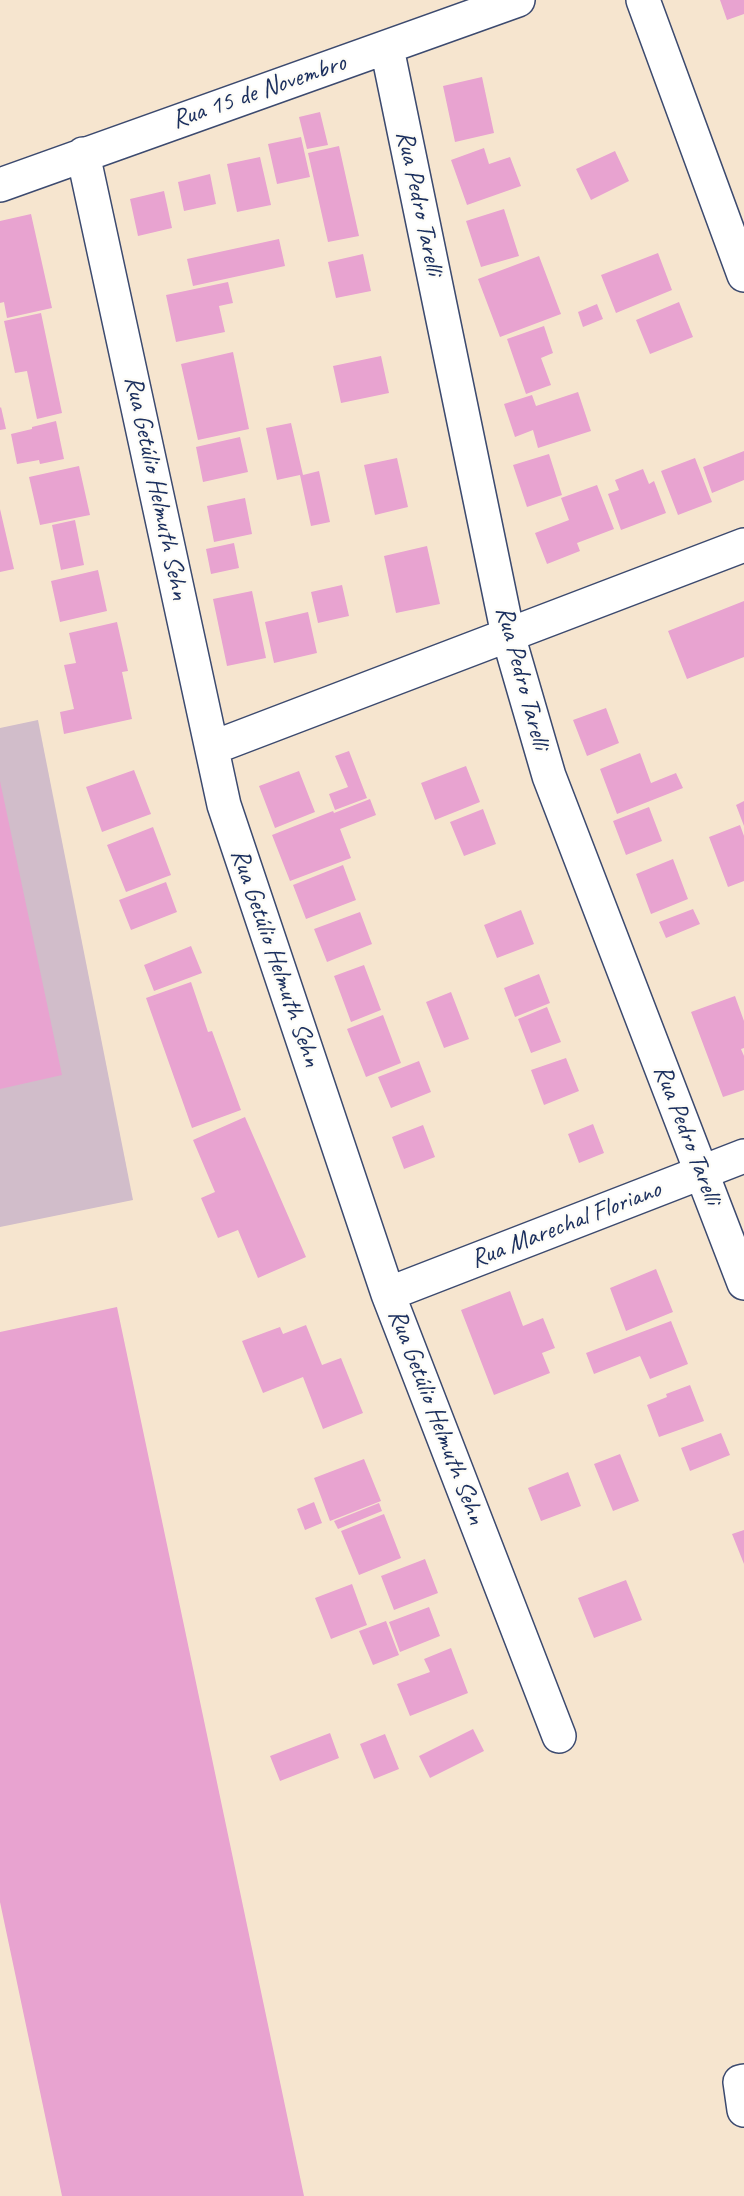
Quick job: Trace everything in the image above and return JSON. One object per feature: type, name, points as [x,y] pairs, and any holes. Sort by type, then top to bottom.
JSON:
[{"type":"street","name":"Rua 15 de Novembro","points":[[0,185],[518,0]]},
{"type":"street","points":[[643,0],[744,275]]},
{"type":"street","name":"Rua Pedro Tarelli","points":[[387,48],[508,635],[549,776],[744,1283]]},
{"type":"street","name":"Rua Getúlio Helmuth Sehn","points":[[83,154],[224,805],[388,1294],[559,1736]]},
{"type":"street","points":[[212,748],[744,545]]},
{"type":"street","name":"Rua Marechal Floriano","points":[[388,1294],[744,1156]]},
{"type":"shaded area","points":[[38,720],[133,1200],[0,1227],[0,728]]},
{"type":"building","points":[[720,0],[744,0],[744,14],[727,20]]},
{"type":"building","points":[[482,77],[494,133],[455,142],[443,86]]},
{"type":"building","points":[[320,112],[328,145],[307,149],[299,117]]},
{"type":"building","points":[[301,137],[310,177],[277,184],[268,144]]},
{"type":"building","points":[[339,146],[359,236],[328,242],[308,153]]},
{"type":"building","points":[[484,148],[489,164],[510,157],[521,186],[467,205],[451,160]]},
{"type":"building","points":[[615,151],[629,181],[591,200],[576,169]]},
{"type":"building","points":[[260,157],[271,205],[237,212],[227,164]]},
{"type":"building","points":[[210,174],[216,204],[184,211],[178,182]]},
{"type":"building","points":[[164,191],[172,228],[138,236],[130,199]]},
{"type":"building","points":[[504,209],[519,256],[481,267],[466,221]]},
{"type":"building","points":[[31,214],[52,308],[7,318],[4,302],[0,303],[0,221]]},
{"type":"building","points":[[279,239],[285,266],[193,286],[187,259]]},
{"type":"building","points":[[658,253],[672,290],[616,313],[601,275]]},
{"type":"building","points":[[363,254],[371,291],[336,298],[328,262]]},
{"type":"building","points":[[539,256],[561,314],[500,337],[478,279]]},
{"type":"building","points":[[228,282],[233,303],[219,306],[225,332],[176,342],[166,295]]},
{"type":"building","points":[[679,302],[693,337],[650,354],[636,320]]},
{"type":"building","points":[[597,304],[603,319],[583,327],[578,312]]},
{"type":"building","points":[[41,313],[62,413],[37,419],[27,371],[15,373],[4,321]]},
{"type":"building","points":[[544,326],[553,353],[541,358],[551,385],[526,394],[507,339]]},
{"type":"building","points":[[233,352],[249,429],[198,440],[181,364]]},
{"type":"building","points":[[381,356],[389,393],[341,403],[333,366]]},
{"type":"building","points":[[578,392],[591,431],[538,448],[533,430],[515,437],[504,404],[532,395],[536,406]]},
{"type":"building","points":[[0,408],[6,429],[0,430]]},
{"type":"building","points":[[56,421],[64,459],[40,464],[39,460],[17,464],[11,434]]},
{"type":"building","points":[[291,423],[303,475],[319,471],[330,522],[311,526],[300,475],[277,480],[266,428]]},
{"type":"building","points":[[240,437],[248,472],[203,482],[196,447]]},
{"type":"building","points":[[744,451],[744,480],[712,493],[703,467]]},
{"type":"building","points":[[549,454],[562,495],[527,507],[513,465]]},
{"type":"building","points":[[397,458],[408,507],[375,515],[364,465]]},
{"type":"building","points":[[695,458],[712,502],[678,515],[661,471]]},
{"type":"building","points":[[79,466],[90,515],[40,525],[29,477]]},
{"type":"building","points":[[643,469],[649,484],[654,481],[666,513],[621,530],[608,494],[619,490],[615,480]]},
{"type":"building","points":[[597,485],[614,529],[577,543],[580,551],[547,564],[535,533],[569,520],[561,498]]},
{"type":"building","points":[[245,498],[252,534],[214,542],[207,506]]},
{"type":"building","points":[[0,509],[14,569],[0,572]]},
{"type":"building","points":[[75,520],[84,565],[61,570],[52,525]]},
{"type":"building","points":[[234,543],[239,568],[211,574],[206,549]]},
{"type":"building","points":[[427,546],[440,604],[396,613],[384,556]]},
{"type":"building","points":[[98,570],[107,611],[60,622],[51,581]]},
{"type":"building","points":[[342,585],[349,616],[318,623],[311,592]]},
{"type":"building","points":[[252,591],[266,658],[227,666],[213,599]]},
{"type":"building","points":[[744,601],[744,657],[687,679],[668,631]]},
{"type":"building","points":[[308,612],[317,653],[274,663],[265,622]]},
{"type":"building","points":[[117,622],[128,671],[122,672],[132,719],[64,734],[60,712],[74,709],[64,665],[76,663],[69,633]]},
{"type":"building","points":[[606,708],[619,743],[587,756],[573,720]]},
{"type":"building","points":[[349,751],[367,798],[335,810],[329,794],[348,787],[335,756]]},
{"type":"building","points":[[640,753],[651,783],[676,773],[683,788],[617,814],[600,769]]},
{"type":"building","points":[[466,766],[480,802],[435,820],[421,783]]},
{"type":"building","points":[[134,770],[151,814],[102,832],[86,787]]},
{"type":"building","points":[[299,771],[315,812],[275,828],[259,786]]},
{"type":"building","points":[[0,781],[62,1075],[0,1089]]},
{"type":"building","points":[[370,799],[376,815],[340,829],[351,858],[290,881],[272,835]]},
{"type":"building","points":[[744,801],[744,826],[736,805]]},
{"type":"building","points":[[649,807],[662,841],[626,855],[613,821]]},
{"type":"building","points":[[483,809],[496,844],[464,856],[450,822]]},
{"type":"building","points":[[740,825],[744,836],[744,881],[728,887],[709,837]]},
{"type":"building","points":[[153,827],[171,875],[126,892],[107,845]]},
{"type":"building","points":[[673,859],[688,899],[651,914],[636,874]]},
{"type":"building","points":[[343,865],[356,900],[306,919],[293,885]]},
{"type":"building","points":[[166,882],[177,912],[131,930],[119,900]]},
{"type":"building","points":[[693,909],[700,924],[666,938],[659,922]]},
{"type":"building","points":[[521,910],[534,944],[497,958],[484,925]]},
{"type":"building","points":[[360,912],[372,944],[327,962],[314,929]]},
{"type":"building","points":[[191,946],[202,973],[154,991],[144,965]]},
{"type":"building","points":[[364,965],[381,1010],[351,1022],[334,976]]},
{"type":"building","points":[[539,974],[550,1003],[515,1017],[504,988]]},
{"type":"building","points":[[191,982],[208,1032],[212,1031],[241,1110],[192,1128],[146,998]]},
{"type":"building","points":[[451,992],[469,1039],[444,1048],[426,1002]]},
{"type":"building","points":[[735,996],[744,1021],[744,1048],[741,1049],[744,1056],[744,1090],[723,1097],[691,1012]]},
{"type":"building","points":[[547,1007],[561,1042],[531,1053],[518,1019]]},
{"type":"building","points":[[383,1015],[401,1063],[366,1077],[347,1029]]},
{"type":"building","points":[[566,1058],[579,1091],[544,1105],[531,1070]]},
{"type":"building","points":[[419,1061],[431,1092],[391,1108],[378,1077]]},
{"type":"building","points":[[245,1117],[306,1257],[258,1278],[238,1230],[218,1238],[201,1198],[215,1192],[193,1140]]},
{"type":"building","points":[[593,1124],[604,1153],[579,1163],[568,1134]]},
{"type":"building","points":[[423,1125],[435,1157],[404,1169],[392,1137]]},
{"type":"building","points":[[656,1269],[673,1312],[626,1331],[610,1288]]},
{"type":"building","points":[[510,1291],[523,1326],[543,1318],[555,1348],[542,1353],[550,1373],[494,1395],[461,1310]]},
{"type":"building","points":[[117,1307],[304,2196],[62,2196],[0,1902],[0,1332]]},
{"type":"building","points":[[671,1321],[688,1364],[650,1379],[640,1356],[594,1374],[586,1353]]},
{"type":"building","points":[[306,1325],[322,1365],[341,1358],[363,1413],[323,1429],[303,1377],[263,1393],[242,1341],[280,1327],[283,1334]]},
{"type":"building","points":[[690,1385],[704,1421],[659,1437],[647,1405],[667,1397],[666,1394]]},
{"type":"building","points":[[721,1433],[730,1455],[690,1471],[681,1448]]},
{"type":"building","points":[[620,1454],[639,1501],[613,1511],[594,1464]]},
{"type":"building","points":[[364,1459],[381,1501],[330,1521],[314,1478]]},
{"type":"building","points":[[568,1472],[581,1506],[541,1521],[528,1488]]},
{"type":"building","points":[[314,1502],[322,1523],[305,1530],[297,1509]]},
{"type":"building","points":[[379,1503],[382,1511],[338,1529],[334,1521]]},
{"type":"building","points":[[384,1514],[401,1558],[359,1575],[341,1531]]},
{"type":"building","points":[[744,1530],[744,1564],[732,1534]]},
{"type":"building","points":[[425,1559],[438,1593],[394,1610],[381,1576]]},
{"type":"building","points":[[626,1580],[642,1620],[594,1638],[578,1598]]},
{"type":"building","points":[[352,1584],[367,1625],[331,1639],[315,1598]]},
{"type":"building","points":[[429,1607],[440,1636],[400,1652],[389,1622]]},
{"type":"building","points":[[386,1621],[399,1655],[373,1665],[359,1631]]},
{"type":"building","points":[[451,1648],[468,1693],[410,1716],[397,1684],[430,1672],[424,1659]]},
{"type":"building","points":[[473,1729],[484,1751],[430,1778],[419,1756]]},
{"type":"building","points":[[330,1733],[339,1758],[280,1781],[270,1756]]},
{"type":"building","points":[[385,1734],[399,1769],[374,1779],[360,1744]]}]
